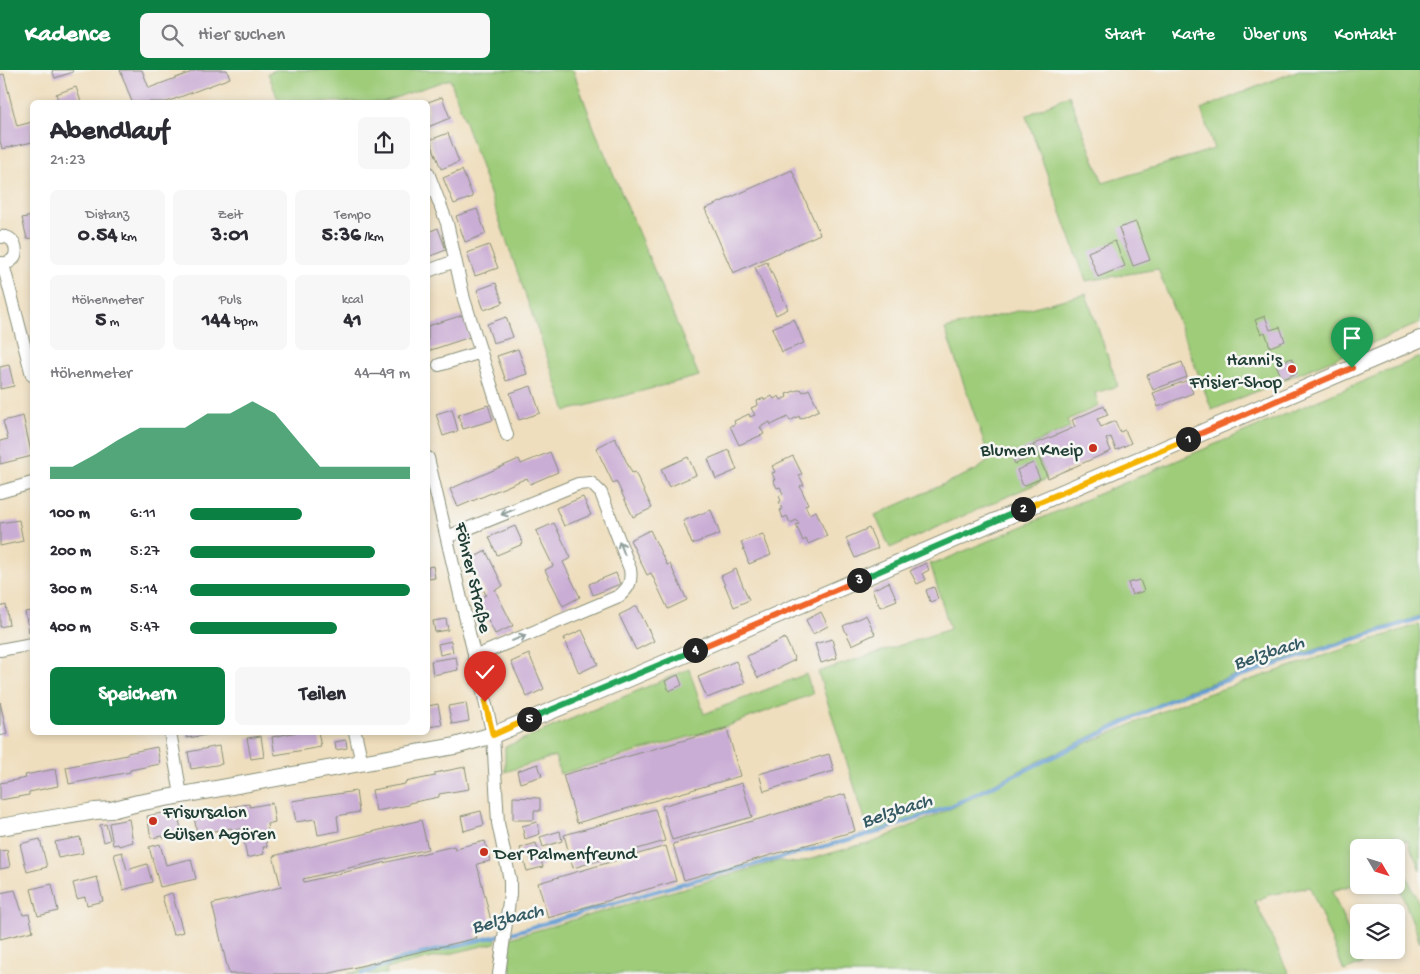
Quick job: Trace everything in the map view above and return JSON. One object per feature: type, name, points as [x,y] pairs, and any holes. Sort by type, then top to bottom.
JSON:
[{"type":"street","points":[[430,179],[447,223],[464,299],[507,435]]},
{"type":"street","points":[[0,237],[10,238],[15,243],[17,250],[15,257],[10,262],[1,263],[30,367]]},
{"type":"street","points":[[430,271],[455,261]]},
{"type":"street","points":[[0,827],[95,811],[109,804],[138,803],[455,746],[493,735],[1420,339]]},
{"type":"street","points":[[440,365],[481,352]]},
{"type":"street","name":"Föhrer Straße","points":[[430,466],[493,735],[498,823],[510,880],[510,894],[499,974]]},
{"type":"street","points":[[447,537],[578,484],[590,483],[601,493],[630,569],[630,584],[619,596],[474,657]]},
{"type":"street","points":[[0,492],[30,484]]},
{"type":"street","points":[[0,650],[30,644]]},
{"type":"street","points":[[171,735],[181,795]]},
{"type":"street","points":[[356,735],[362,763]]},
{"type":"green space","points":[[276,70],[573,70],[594,128],[699,376],[566,411],[450,79],[389,100],[278,100],[268,73]]},
{"type":"green space","points":[[1299,70],[1420,70],[1420,323],[1212,410],[1158,269],[1086,281],[1026,116],[1069,95],[1103,183],[1214,149],[1201,109]]},
{"type":"green space","points":[[1086,294],[1118,386],[1095,393],[1099,406],[1067,420],[1070,428],[1033,444],[1047,479],[890,548],[875,515],[976,470],[990,460],[945,329]]},
{"type":"green space","points":[[1420,357],[1420,616],[1186,691],[948,806],[870,835],[818,672],[950,629],[930,563],[934,564]]},
{"type":"green space","points":[[1420,624],[1420,870],[1405,839],[1350,839],[1350,886],[1332,891],[1350,935],[1350,959],[1360,959],[1362,964],[1344,971],[1310,887],[1269,895],[1255,901],[1289,974],[508,974],[510,938],[778,861],[797,863],[863,844],[869,844],[948,810],[1061,754],[1192,699]]},
{"type":"green space","points":[[689,669],[704,714],[806,674],[813,694],[727,726],[560,774],[555,756],[505,772],[505,747]]},
{"type":"green space","points":[[1405,872],[1420,906],[1420,942],[1402,894],[1405,894]]},
{"type":"green space","points":[[497,935],[495,943],[386,969],[387,974],[348,974]]},
{"type":"building","points":[[52,70],[72,70],[73,72],[55,78]]},
{"type":"building","points":[[120,70],[142,70],[149,88],[197,70],[227,70],[230,78],[172,100],[131,100]]},
{"type":"building","points":[[4,74],[17,126],[30,123],[30,142],[2,149],[0,141],[0,75]]},
{"type":"building","points":[[76,87],[80,100],[58,100],[56,94]]},
{"type":"building","points":[[442,97],[450,118],[430,126],[430,101]]},
{"type":"building","points":[[448,133],[459,162],[441,169],[430,140]]},
{"type":"building","points":[[462,170],[473,197],[454,204],[443,178]]},
{"type":"building","points":[[792,170],[820,234],[733,273],[705,209]]},
{"type":"building","points":[[477,209],[486,234],[465,242],[456,216]]},
{"type":"building","points":[[30,216],[30,238],[27,239],[22,218]]},
{"type":"building","points":[[1136,222],[1150,260],[1133,266],[1119,228]]},
{"type":"building","points":[[438,228],[446,250],[430,256],[430,231]]},
{"type":"building","points":[[1115,241],[1125,266],[1098,277],[1088,252]]},
{"type":"building","points":[[489,245],[498,268],[475,276],[467,253]]},
{"type":"building","points":[[767,262],[788,309],[776,315],[755,267]]},
{"type":"building","points":[[496,283],[503,303],[484,310],[477,290]]},
{"type":"building","points":[[463,315],[470,337],[430,350],[430,325]]},
{"type":"building","points":[[1265,316],[1270,330],[1280,327],[1285,341],[1270,347],[1265,332],[1261,334],[1255,320]]},
{"type":"building","points":[[506,317],[513,337],[493,343],[487,324]]},
{"type":"building","points":[[794,319],[804,343],[782,352],[772,328]]},
{"type":"building","points":[[518,349],[527,374],[506,381],[497,356]]},
{"type":"building","points":[[1292,358],[1297,373],[1282,379],[1276,364]]},
{"type":"building","points":[[1182,362],[1187,377],[1153,390],[1147,375]]},
{"type":"building","points":[[9,365],[14,386],[0,389],[0,367]]},
{"type":"building","points":[[1188,380],[1193,393],[1158,407],[1153,393]]},
{"type":"building","points":[[531,386],[540,413],[519,420],[510,393]]},
{"type":"building","points":[[801,389],[803,392],[809,389],[819,410],[800,419],[799,416],[790,421],[788,417],[771,425],[770,422],[760,427],[764,434],[739,445],[730,426],[735,424],[734,421],[749,414],[750,417],[755,415],[751,408],[758,405],[757,401],[764,398],[765,400],[772,396],[774,399],[779,396],[781,400],[787,397],[786,394]]},
{"type":"building","points":[[488,405],[493,420],[463,429],[458,415]]},
{"type":"building","points":[[1104,406],[1108,415],[1097,419],[1101,427],[1115,421],[1120,432],[1125,430],[1131,443],[1116,450],[1111,437],[1106,439],[1111,451],[1048,478],[1033,445],[1075,427],[1072,420]]},
{"type":"building","points":[[452,409],[458,431],[443,436],[436,414]]},
{"type":"building","points":[[23,416],[30,447],[30,456],[0,464],[0,441],[8,439],[3,421]]},
{"type":"building","points":[[615,438],[632,473],[635,472],[652,508],[633,517],[616,481],[613,483],[596,448]]},
{"type":"building","points":[[1032,446],[1036,455],[1015,464],[1011,454]]},
{"type":"building","points":[[729,450],[737,470],[716,479],[708,459]]},
{"type":"building","points":[[550,452],[558,472],[530,484],[527,478],[458,507],[450,489],[519,459],[521,464]]},
{"type":"building","points":[[793,456],[802,474],[799,475],[804,485],[800,486],[808,504],[805,505],[809,514],[816,511],[827,536],[808,544],[806,539],[803,541],[796,525],[799,524],[797,520],[790,523],[787,516],[783,518],[780,510],[782,509],[779,496],[783,494],[780,487],[777,488],[773,480],[775,480],[772,473],[775,472],[772,466]]},
{"type":"building","points":[[688,457],[696,475],[669,487],[661,469]]},
{"type":"building","points":[[1033,463],[1040,479],[1023,486],[1017,470]]},
{"type":"building","points":[[583,497],[591,515],[564,526],[556,508]]},
{"type":"building","points":[[711,510],[720,534],[692,544],[683,521]]},
{"type":"building","points":[[19,520],[23,541],[0,546],[0,523]]},
{"type":"building","points":[[554,523],[571,558],[563,562],[580,597],[563,606],[545,570],[553,566],[536,531]]},
{"type":"building","points":[[515,526],[523,544],[497,555],[489,537]]},
{"type":"building","points":[[869,528],[878,548],[855,558],[846,538]]},
{"type":"building","points":[[650,530],[667,565],[670,564],[687,600],[668,609],[651,573],[647,575],[630,540]]},
{"type":"building","points":[[763,534],[771,555],[749,564],[741,542]]},
{"type":"building","points":[[486,551],[503,586],[495,590],[513,626],[495,634],[478,599],[486,595],[469,560]]},
{"type":"building","points":[[926,563],[929,570],[922,574],[926,580],[917,584],[910,571]]},
{"type":"building","points":[[433,566],[435,578],[430,579],[430,567]]},
{"type":"building","points":[[736,569],[749,600],[734,607],[721,576]]},
{"type":"building","points":[[616,573],[620,584],[593,595],[589,584]]},
{"type":"building","points":[[1140,580],[1144,591],[1132,595],[1128,583]]},
{"type":"building","points":[[889,582],[897,600],[880,607],[872,590]]},
{"type":"building","points":[[934,587],[938,599],[930,602],[926,590]]},
{"type":"building","points":[[6,605],[9,625],[0,627],[0,607]]},
{"type":"building","points":[[637,606],[654,641],[636,650],[619,615]]},
{"type":"building","points":[[30,611],[29,632],[25,612]]},
{"type":"building","points":[[821,612],[828,626],[813,634],[806,620]]},
{"type":"building","points":[[866,615],[875,634],[852,645],[843,626]]},
{"type":"building","points":[[446,619],[448,630],[435,632],[433,621]]},
{"type":"building","points":[[582,630],[598,664],[579,673],[564,638]]},
{"type":"building","points":[[785,638],[795,660],[758,678],[747,656]]},
{"type":"building","points":[[832,639],[837,658],[821,663],[815,644]]},
{"type":"building","points":[[451,641],[453,652],[440,655],[438,644]]},
{"type":"building","points":[[529,654],[544,689],[527,697],[511,662]]},
{"type":"building","points":[[456,657],[458,670],[433,675],[431,661]]},
{"type":"building","points":[[736,661],[745,683],[707,698],[698,677]]},
{"type":"building","points":[[678,675],[682,685],[669,691],[665,681]]},
{"type":"building","points":[[0,702],[7,734],[0,736]]},
{"type":"building","points":[[466,703],[469,721],[452,724],[448,706]]},
{"type":"building","points":[[438,704],[442,725],[430,727],[430,706]]},
{"type":"building","points":[[727,728],[740,776],[577,823],[563,775]]},
{"type":"building","points":[[186,735],[207,735],[187,738]]},
{"type":"building","points":[[282,735],[319,735],[321,747],[275,755],[272,737]]},
{"type":"building","points":[[261,736],[264,757],[251,759],[247,738]]},
{"type":"building","points":[[346,740],[347,748],[336,750],[335,742]]},
{"type":"building","points":[[219,746],[222,764],[191,769],[188,752]]},
{"type":"building","points":[[157,747],[160,764],[69,784],[66,767]]},
{"type":"building","points":[[829,754],[834,771],[764,791],[759,774]]},
{"type":"building","points":[[538,764],[542,776],[520,783],[517,771]]},
{"type":"building","points":[[465,767],[469,789],[439,794],[439,797],[376,811],[372,790],[405,784],[405,782],[435,776],[435,773]]},
{"type":"building","points":[[55,769],[58,786],[29,792],[29,795],[0,800],[0,783],[26,778],[25,775]]},
{"type":"building","points":[[742,783],[752,817],[672,840],[662,806]]},
{"type":"building","points":[[356,791],[359,812],[337,816],[339,831],[318,835],[315,819],[296,822],[292,801]]},
{"type":"building","points":[[845,794],[855,831],[684,880],[673,844]]},
{"type":"building","points":[[513,797],[540,798],[540,811],[534,811],[534,820],[513,820]]},
{"type":"building","points":[[272,803],[275,822],[267,824],[268,831],[265,831],[267,847],[263,847],[264,854],[247,858],[242,829],[232,830],[231,828],[197,834],[194,816],[213,813],[212,810],[249,804],[250,807]]},
{"type":"building","points":[[655,809],[665,841],[573,868],[564,835]]},
{"type":"building","points":[[177,810],[182,834],[163,838],[163,836],[151,838],[147,816]]},
{"type":"building","points":[[481,811],[484,825],[464,831],[461,816]]},
{"type":"building","points":[[129,819],[133,842],[119,846],[118,844],[113,845],[109,823]]},
{"type":"building","points":[[421,820],[428,849],[303,879],[304,882],[454,846],[455,850],[485,841],[490,861],[477,864],[493,929],[475,933],[477,938],[327,974],[229,974],[212,904],[281,887],[273,856]]},
{"type":"building","points":[[537,822],[540,834],[525,839],[522,826]]},
{"type":"building","points":[[106,824],[110,840],[104,842],[100,825]]},
{"type":"building","points":[[560,831],[562,841],[543,847],[540,837]]},
{"type":"building","points":[[80,837],[83,853],[58,858],[55,842]]},
{"type":"building","points":[[40,839],[47,867],[27,872],[20,844]]},
{"type":"building","points":[[536,843],[543,867],[527,871],[520,848]]},
{"type":"building","points":[[160,844],[166,865],[191,859],[196,879],[160,887],[149,847]]},
{"type":"building","points":[[666,846],[676,881],[548,918],[538,883]]},
{"type":"building","points":[[7,850],[10,867],[0,869],[0,851]]},
{"type":"building","points":[[122,852],[127,870],[147,864],[152,882],[123,890],[114,854]]},
{"type":"building","points":[[97,877],[103,901],[87,905],[85,897],[77,899],[73,883]]},
{"type":"building","points":[[52,884],[58,911],[38,916],[31,889]]},
{"type":"building","points":[[15,890],[23,915],[29,914],[33,931],[0,939],[0,893]]},
{"type":"building","points":[[172,893],[183,932],[173,935],[162,896]]},
{"type":"waterway","name":"Belzbach","points":[[508,934],[691,881],[875,833],[949,807],[1181,695],[1420,618]]},
{"type":"waterway","name":"Belzbach","points":[[362,974],[403,958],[501,935]]},
{"type":"place","name":"Hanni's Frisier-Shop","points":[[1292,369]]},
{"type":"place","name":"Blumen Kneip","points":[[1093,448]]},
{"type":"place","name":"Frisursalon Gülsen Agören","points":[[153,821]]},
{"type":"place","name":"Der Palmenfreund","points":[[484,852]]},
{"type":"route","points":[[485,702],[493,735],[1352,368]]}]
